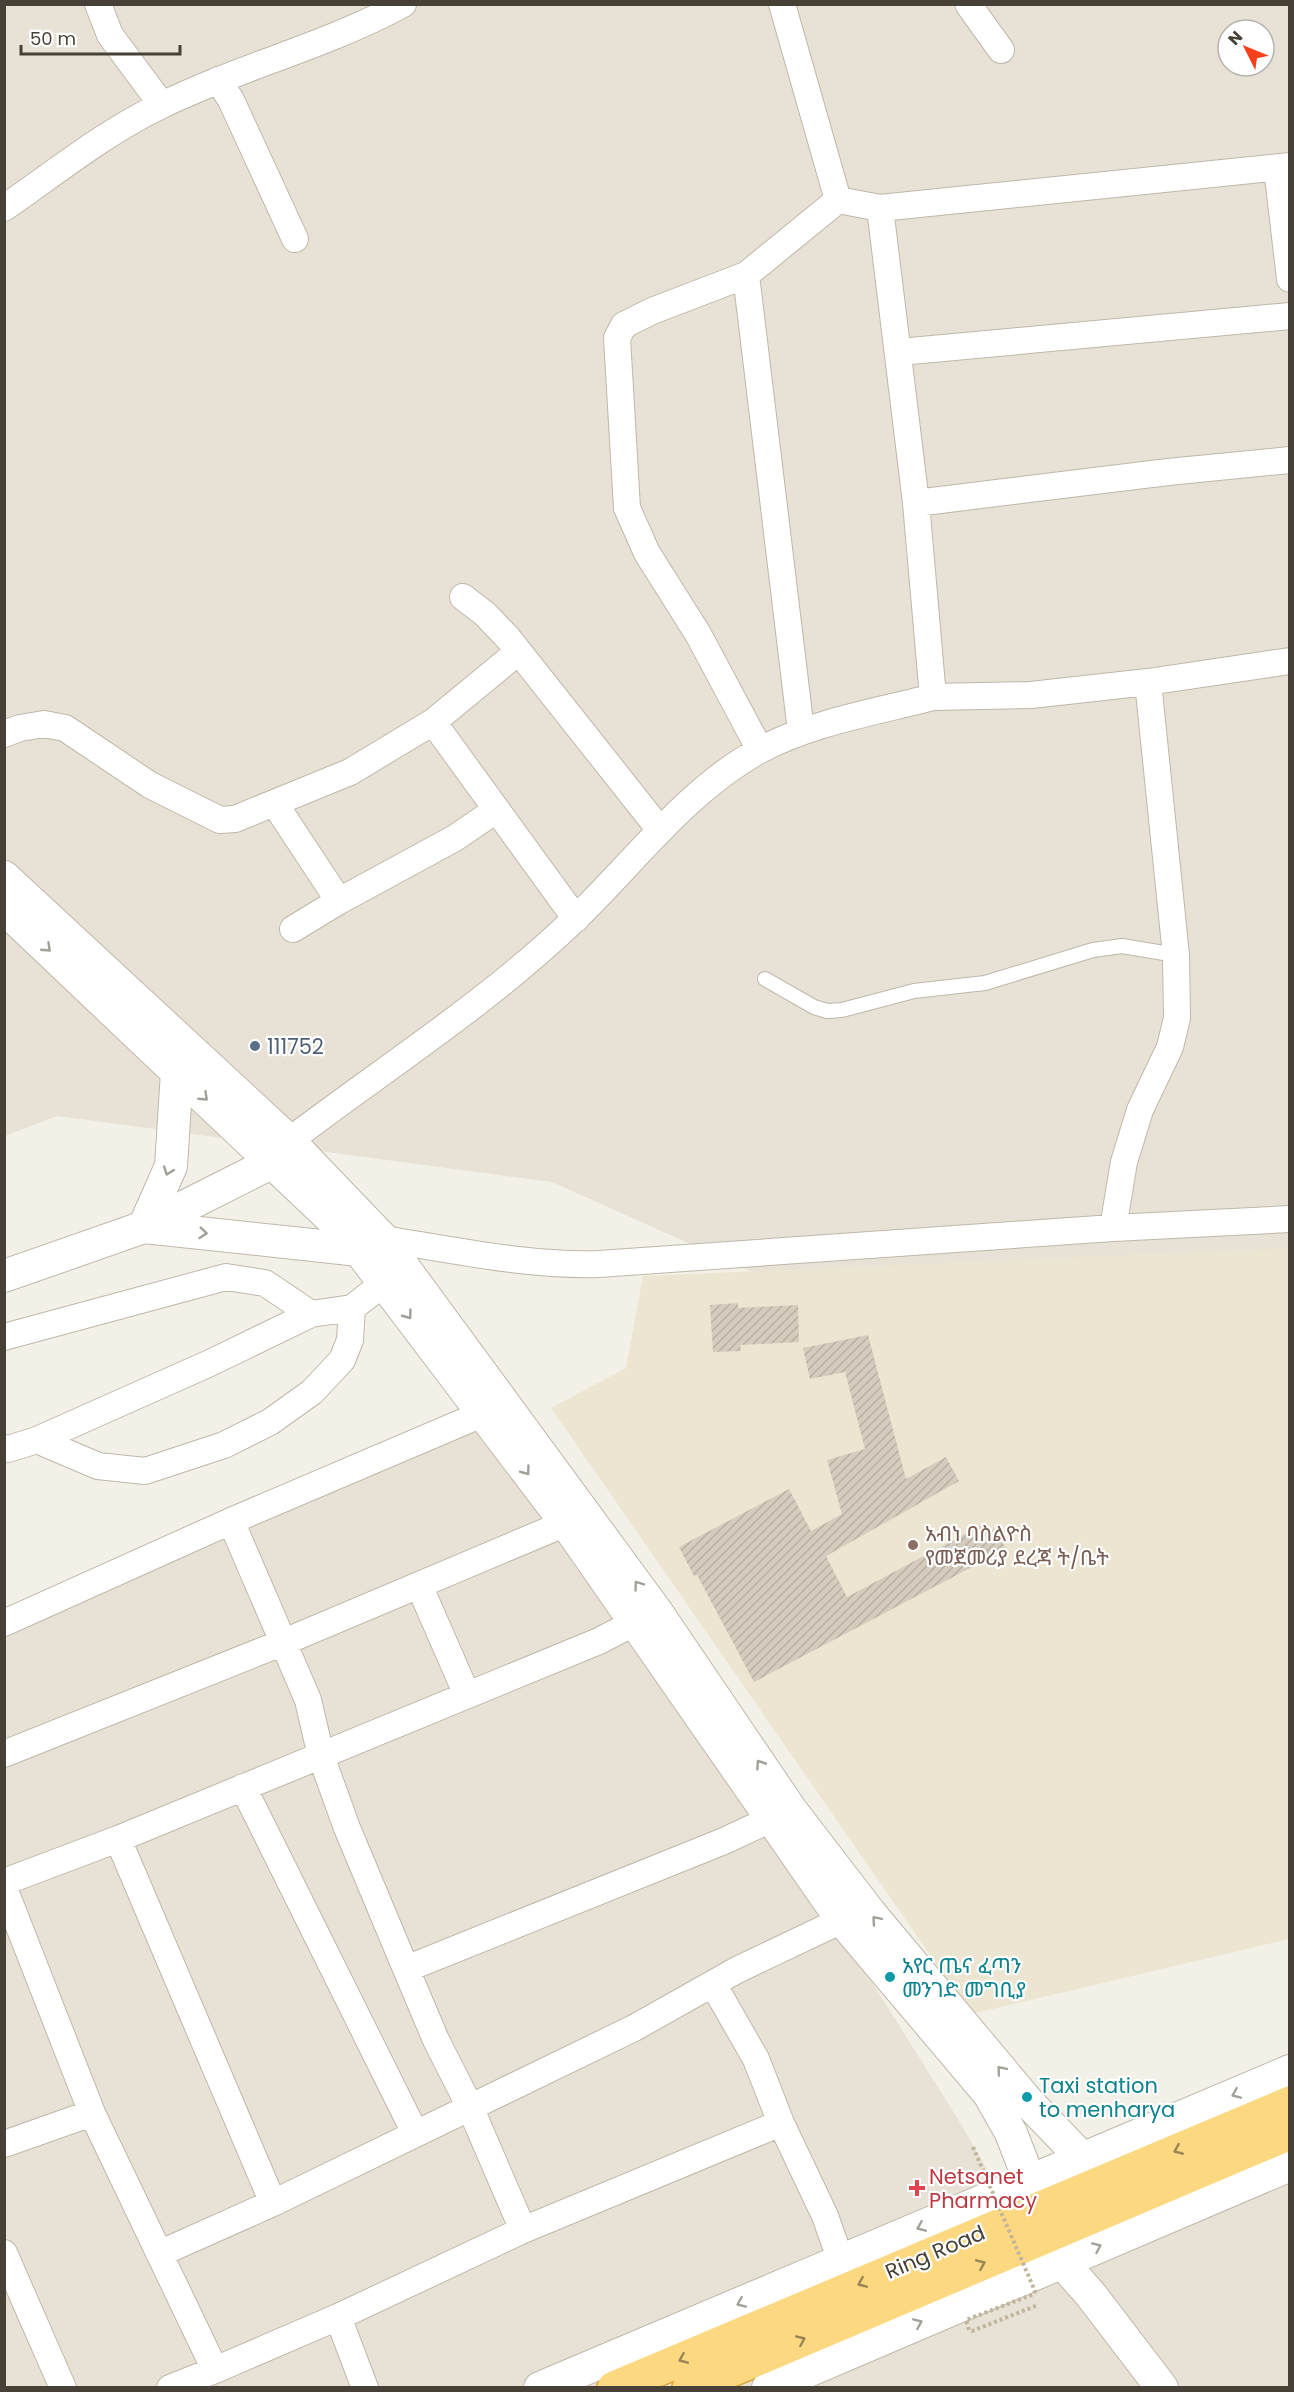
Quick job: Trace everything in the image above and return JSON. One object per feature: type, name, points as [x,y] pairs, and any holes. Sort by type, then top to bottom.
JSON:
[{"type":"highway","name":"Ring Road","points":[[614,2388],[1290,2103]]},
{"type":"highway","name":"Ring Road","points":[[689,2388],[1290,2133]]},
{"type":"street","points":[[98,4],[110,35],[162,105]]},
{"type":"street","points":[[4,208],[127,122],[218,80],[377,18],[403,4]]},
{"type":"street","points":[[782,4],[838,200]]},
{"type":"street","points":[[968,4],[1001,51]]},
{"type":"street","points":[[218,80],[231,100],[295,239]]},
{"type":"street","points":[[760,750],[699,634],[647,553],[627,508],[616,338],[624,325],[652,311],[746,275],[838,200],[880,208],[1283,167],[1290,279]]},
{"type":"street","points":[[880,208],[900,352],[933,697]]},
{"type":"street","points":[[746,275],[801,731]]},
{"type":"street","points":[[900,352],[1290,316]]},
{"type":"street","points":[[916,503],[1168,472],[1290,460]]},
{"type":"street","points":[[463,597],[486,614],[508,638],[660,830]]},
{"type":"street","points":[[4,734],[20,728],[44,724],[65,728],[150,784],[219,820],[236,819],[350,772],[433,722],[518,652]]},
{"type":"street","points":[[4,1276],[144,1227],[281,1151],[488,995],[576,919],[660,830],[720,777],[760,750],[801,731],[933,697],[1030,695],[1148,682],[1290,662]]},
{"type":"street","points":[[1113,1228],[1124,1162],[1140,1110],[1170,1047],[1177,1018],[1176,955],[1148,682]]},
{"type":"street","points":[[433,722],[576,919]]},
{"type":"street","points":[[275,804],[339,901]]},
{"type":"street","points":[[293,929],[339,901],[455,838],[496,810]]},
{"type":"street","points":[[4,877],[281,1151],[337,1224],[370,1244],[645,1617],[870,1913],[1028,2103],[1083,2160]]},
{"type":"street","points":[[4,908],[177,1072],[281,1151]]},
{"type":"street","points":[[144,1227],[171,1166],[177,1072]]},
{"type":"street","points":[[144,1227],[370,1244],[567,1265],[1113,1228],[1290,1219]]},
{"type":"street","points":[[370,1244],[384,1283],[566,1523],[645,1617],[771,1819],[842,1920],[988,2094],[1011,2133],[1030,2182]]},
{"type":"street","points":[[4,1337],[226,1277],[265,1283],[311,1314]]},
{"type":"street","points":[[4,1448],[38,1440],[210,1363],[311,1314],[352,1308],[384,1283]]},
{"type":"street","points":[[38,1440],[98,1466],[145,1471],[224,1445],[270,1422],[312,1392],[342,1360],[350,1340],[352,1308]]},
{"type":"street","points":[[4,1623],[231,1521],[482,1414]]},
{"type":"street","points":[[231,1521],[308,1700],[321,1756],[346,1828],[436,2040],[470,2107],[523,2230]]},
{"type":"street","points":[[4,1754],[284,1642],[566,1523]]},
{"type":"street","points":[[419,1585],[467,1695]]},
{"type":"street","points":[[4,1882],[118,1839],[321,1756],[599,1641],[645,1617]]},
{"type":"street","points":[[243,1787],[415,2133]]},
{"type":"street","points":[[406,1969],[724,1841],[771,1819]]},
{"type":"street","points":[[118,1839],[273,2203]]},
{"type":"street","points":[[4,1888],[92,2113],[161,2253],[215,2370]]},
{"type":"street","points":[[161,2253],[273,2203],[634,2028],[736,1970],[842,1920]]},
{"type":"street","points":[[713,1984],[756,2059],[782,2123],[825,2216],[841,2261]]},
{"type":"street","points":[[540,2388],[1290,2071]]},
{"type":"street","points":[[4,2144],[92,2113]]},
{"type":"street","points":[[171,2388],[338,2317],[523,2230],[782,2123]]},
{"type":"street","points":[[768,2388],[1290,2165]]},
{"type":"street","points":[[4,2253],[63,2388]]},
{"type":"street","points":[[1062,2262],[1091,2295],[1162,2388]]},
{"type":"street","points":[[338,2317],[365,2388]]},
{"type":"lane","points":[[765,979],[814,1007],[827,1011],[842,1010],[914,991],[985,983],[1092,950],[1122,946],[1176,955]]},
{"type":"path","points":[[973,2146],[1035,2290],[1034,2294],[967,2320],[969,2330],[972,2331],[1038,2305]]},
{"type":"shaded area","points":[[5,5],[1289,5],[1289,1480],[1217,1480],[552,1182],[57,1116],[5,1136]]},
{"type":"shaded area","points":[[1289,1248],[1289,1939],[971,2014],[551,1408],[626,1368],[643,1276]]},
{"type":"shaded area","points":[[501,1392],[961,2124],[1053,2285],[1289,2183],[1289,2387],[5,2387],[4,1617]]},
{"type":"building","points":[[738,1303],[738,1308],[798,1305],[799,1342],[740,1345],[741,1351],[713,1352],[710,1305]]},
{"type":"building","points":[[868,1335],[906,1479],[946,1457],[959,1481],[826,1556],[847,1597],[982,1525],[986,1533],[995,1528],[1006,1549],[754,1682],[697,1575],[694,1576],[679,1547],[789,1489],[811,1531],[842,1514],[827,1460],[865,1449],[845,1372],[810,1379],[803,1348]]},
{"type":"place","name":"111752","points":[[255,1046]]},
{"type":"place","name":"አብነ ባስልዮስ የመጀመሪያ ደረጃ ት/ቤት","points":[[913,1545]]},
{"type":"place","name":"አየር ጤና ፈጣን መንገድ መግቢያ","points":[[890,1977]]},
{"type":"place","name":"Taxi station to menharya","points":[[1027,2097]]},
{"type":"place","name":"Netsanet Pharmacy","points":[[917,2188]]}]
